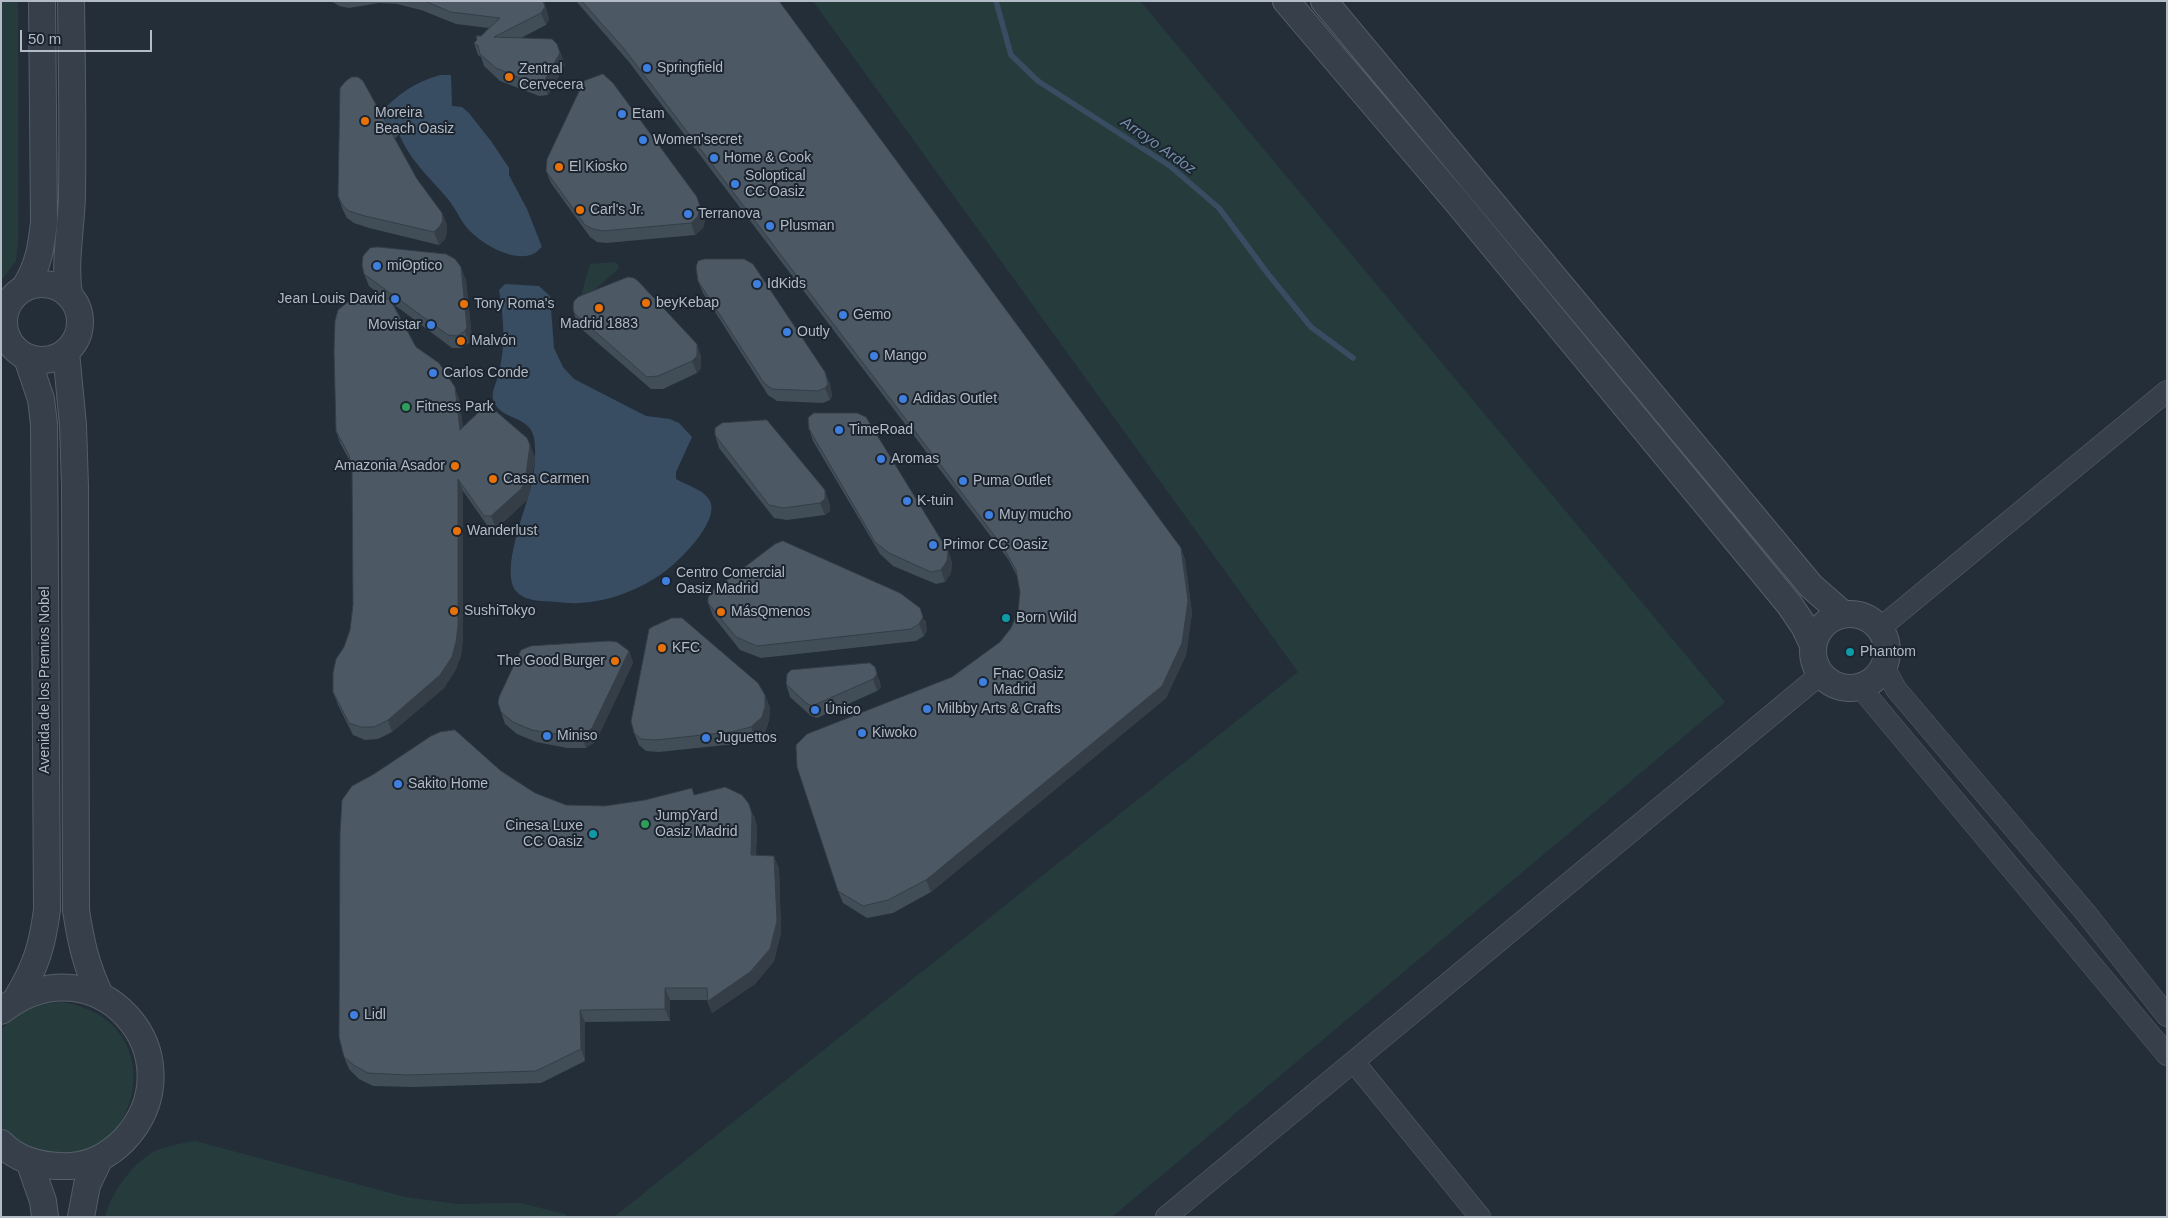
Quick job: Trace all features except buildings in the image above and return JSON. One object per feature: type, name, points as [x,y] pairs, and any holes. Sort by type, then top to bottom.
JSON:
[{"type":"street","points":[[25,287],[34,272],[40,255],[44,222],[42,1]]},
{"type":"street","points":[[69,296],[66,278],[72,199],[71,1]]},
{"type":"street","points":[[1286,1],[1463,210],[1789,604],[1804,626],[1813,645]]},
{"type":"street","points":[[1324,1],[1811,586],[1843,614]]},
{"type":"street","points":[[40,284],[57,287],[69,296],[78,310],[80,326],[77,339],[66,352],[54,359],[40,361],[27,358],[13,348],[3,330],[4,314],[8,303],[15,294],[25,287],[40,284]]},
{"type":"street","points":[[66,352],[73,425],[75,486],[76,910],[80,942],[87,967],[100,995]]},
{"type":"street","name":"Avenida de los Premios Nobel","points":[[9,1004],[32,972],[43,941],[46,910],[44,424],[41,399],[27,358]]},
{"type":"street","points":[[1880,628],[2167,391]]},
{"type":"street","points":[[1843,614],[1863,616],[1880,628],[1887,647],[1884,666],[1878,676],[1860,687],[1838,686],[1821,674],[1813,655],[1816,634],[1832,618],[1843,614]]},
{"type":"street","points":[[1884,666],[1896,689],[2085,912],[2167,1016]]},
{"type":"street","points":[[1166,1217],[1821,674]]},
{"type":"street","points":[[1860,687],[2167,1055]]},
{"type":"street","points":[[1,1143],[6,1149],[29,1161],[52,1167],[77,1166],[100,1158],[116,1148],[130,1134],[145,1110],[149,1089],[150,1066],[145,1043],[127,1015],[100,995],[72,987],[44,988],[9,1004]]},
{"type":"street","points":[[1354,1062],[1480,1217]]},
{"type":"street","points":[[81,1217],[87,1184],[100,1158]]},
{"type":"street","points":[[29,1161],[43,1200],[45,1217]]},
{"type":"green space","points":[[1,1],[18,1],[18,242],[16,261],[1,281]]},
{"type":"green space","points":[[813,1],[1140,1],[1725,702],[1112,1217],[614,1217],[1298,672]]},
{"type":"green space","points":[[616,262],[619,266],[617,270],[583,300],[581,296],[590,264]]},
{"type":"green space","points":[[61,1002],[98,1014],[121,1036],[132,1062],[132,1091],[123,1118],[104,1140],[79,1152],[47,1152],[34,1148],[17,1140],[1,1127],[1,1030],[14,1018],[28,1010]]},
{"type":"green space","points":[[195,1141],[405,1197],[457,1204],[520,1203],[565,1214],[569,1217],[105,1217],[111,1200],[127,1175],[147,1156],[170,1146]]},
{"type":"water","points":[[440,75],[451,75],[452,106],[462,107],[468,112],[509,168],[509,175],[527,209],[542,247],[534,253],[525,256],[507,254],[481,240],[465,225],[450,202],[414,160],[399,134],[393,141],[379,114],[406,90],[422,81]]},
{"type":"water","points":[[505,284],[539,286],[550,296],[554,348],[563,367],[574,379],[646,416],[670,419],[679,423],[692,437],[676,472],[676,479],[708,497],[711,510],[709,520],[695,542],[667,570],[624,594],[584,603],[541,601],[525,598],[517,592],[512,584],[511,572],[514,544],[532,481],[535,452],[532,431],[522,422],[498,408],[493,399],[493,392],[501,365],[503,344],[503,323],[499,290]]},
{"type":"waterway","name":"Arroyo Ardoz","points":[[996,1],[1011,55],[1038,81],[1170,166],[1219,208],[1268,274],[1311,327],[1353,358]]},
{"type":"place","name":"Springfield","points":[[647,68]]},
{"type":"place","name":"Zentral Cervecera","points":[[509,77]]},
{"type":"place","name":"Etam","points":[[622,114]]},
{"type":"place","name":"Moreira Beach Oasiz","points":[[365,121]]},
{"type":"place","name":"Women'secret","points":[[643,140]]},
{"type":"place","name":"Home & Cook","points":[[714,158]]},
{"type":"place","name":"El Kiosko","points":[[559,167]]},
{"type":"place","name":"Soloptical CC Oasiz","points":[[735,184]]},
{"type":"place","name":"Carl's Jr.","points":[[580,210]]},
{"type":"place","name":"Terranova","points":[[688,214]]},
{"type":"place","name":"Plusman","points":[[770,226]]},
{"type":"place","name":"miOptico","points":[[377,266]]},
{"type":"place","name":"IdKids","points":[[757,284]]},
{"type":"place","name":"Jean Louis David","points":[[395,299]]},
{"type":"place","name":"beyKebap","points":[[646,303]]},
{"type":"place","name":"Tony Roma's","points":[[464,304]]},
{"type":"place","name":"Madrid 1883","points":[[599,308]]},
{"type":"place","name":"Gemo","points":[[843,315]]},
{"type":"place","name":"Movistar","points":[[431,325]]},
{"type":"place","name":"Outly","points":[[787,332]]},
{"type":"place","name":"Malvón","points":[[461,341]]},
{"type":"place","name":"Mango","points":[[874,356]]},
{"type":"place","name":"Carlos Conde","points":[[433,373]]},
{"type":"place","name":"Adidas Outlet","points":[[903,399]]},
{"type":"place","name":"Fitness Park","points":[[406,407]]},
{"type":"place","name":"TimeRoad","points":[[839,430]]},
{"type":"place","name":"Aromas","points":[[881,459]]},
{"type":"place","name":"Amazonia Asador","points":[[455,466]]},
{"type":"place","name":"Casa Carmen","points":[[493,479]]},
{"type":"place","name":"Puma Outlet","points":[[963,481]]},
{"type":"place","name":"K-tuin","points":[[907,501]]},
{"type":"place","name":"Muy mucho","points":[[989,515]]},
{"type":"place","name":"Wanderlust","points":[[457,531]]},
{"type":"place","name":"Primor CC Oasiz","points":[[933,545]]},
{"type":"place","name":"Centro Comercial Oasiz Madrid","points":[[666,581]]},
{"type":"place","name":"SushiTokyo","points":[[454,611]]},
{"type":"place","name":"MásQmenos","points":[[721,612]]},
{"type":"place","name":"Born Wild","points":[[1006,618]]},
{"type":"place","name":"KFC","points":[[662,648]]},
{"type":"place","name":"Phantom","points":[[1850,652]]},
{"type":"place","name":"The Good Burger","points":[[615,661]]},
{"type":"place","name":"Fnac Oasiz Madrid","points":[[983,682]]},
{"type":"place","name":"Milbby Arts & Crafts","points":[[927,709]]},
{"type":"place","name":"Único","points":[[815,710]]},
{"type":"place","name":"Kiwoko","points":[[862,733]]},
{"type":"place","name":"Miniso","points":[[547,736]]},
{"type":"place","name":"Juguettos","points":[[706,738]]},
{"type":"place","name":"Sakito Home","points":[[398,784]]},
{"type":"place","name":"JumpYard Oasiz Madrid","points":[[645,824]]},
{"type":"place","name":"Cinesa Luxe CC Oasiz","points":[[593,834]]},
{"type":"place","name":"Lidl","points":[[354,1015]]}]
